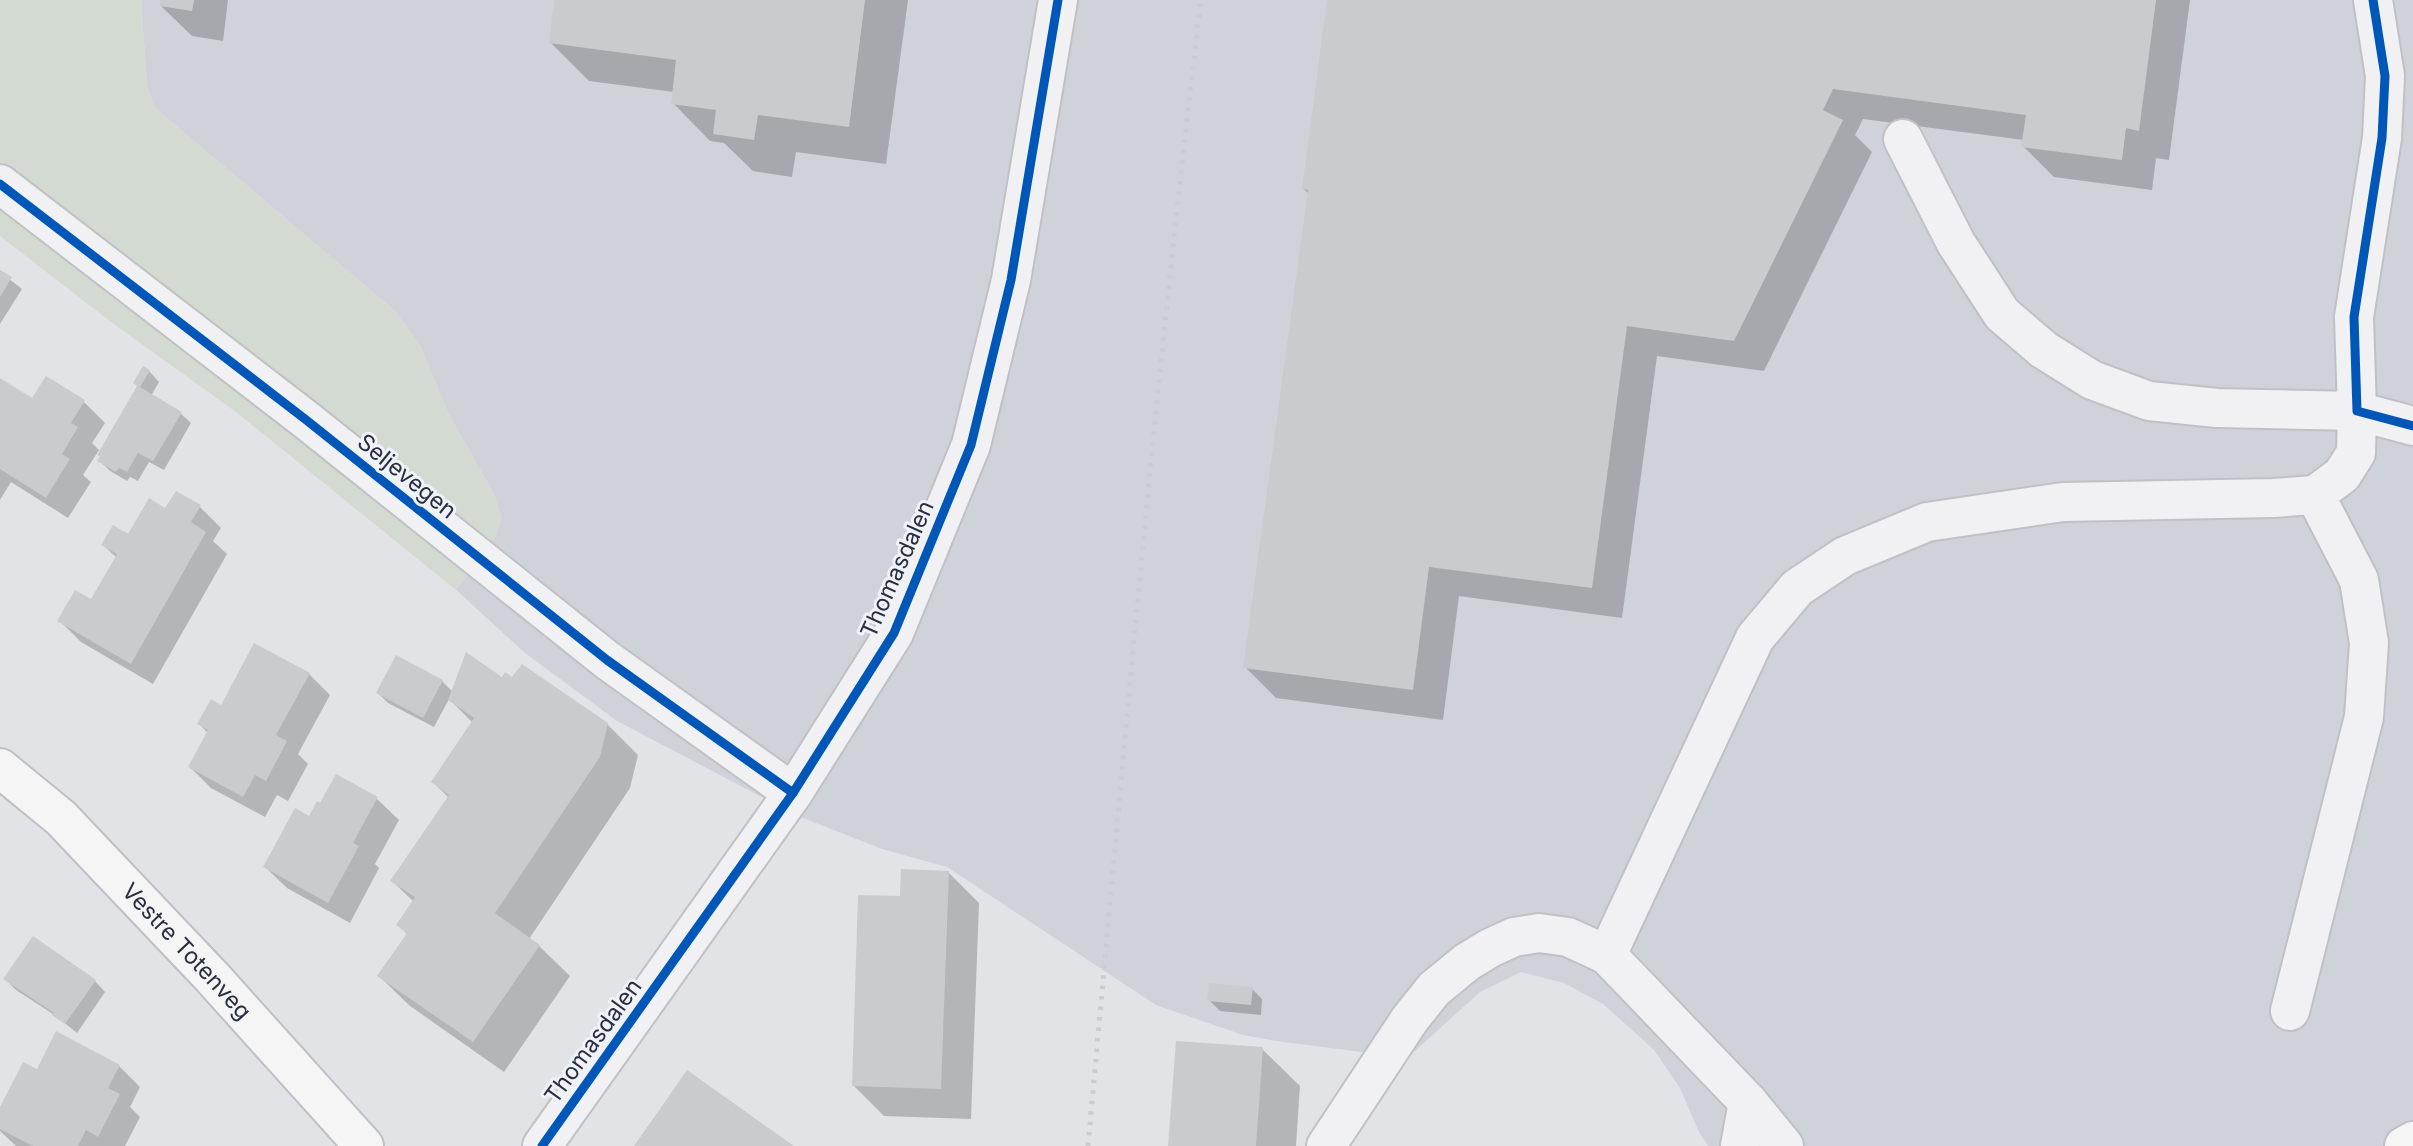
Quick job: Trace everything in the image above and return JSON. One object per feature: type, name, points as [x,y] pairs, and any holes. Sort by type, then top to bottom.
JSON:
[{"type":"main road","name":"Vestre Totenveg","points":[[0,768],[61,818],[211,976],[364,1146]]},
{"type":"main road","points":[[2404,1146],[2413,1141]]},
{"type":"street","name":"Thomasdalen","points":[[542,1146],[793,793],[894,633],[971,445],[1011,280],[1058,0]]},
{"type":"street","points":[[1607,955],[1755,638],[1797,588],[1845,556],[1927,522],[2063,502],[2315,495],[2342,475],[2356,453],[2354,317],[2382,138],[2385,76],[2373,0]]},
{"type":"street","points":[[1903,139],[1956,243],[2002,314],[2044,350],[2092,380],[2149,401],[2217,408],[2357,411],[2413,426]]},
{"type":"street","name":"Seljevegen","points":[[0,184],[305,419],[607,660],[793,793]]},
{"type":"street","points":[[2290,1011],[2364,717],[2369,643],[2359,580],[2315,495]]},
{"type":"street","points":[[1326,1146],[1410,1020],[1434,989],[1467,962],[1514,937],[1539,933],[1568,937],[1607,955],[1748,1102],[1784,1146]]},
{"type":"street","points":[[1740,1146],[1748,1102]]},
{"type":"shaded area","points":[[0,0],[141,0],[147,84],[154,107],[395,311],[421,347],[448,413],[495,496],[502,518],[495,539],[456,590],[236,412],[107,319],[0,236]]},
{"type":"shaded area","points":[[141,0],[2413,0],[2413,1146],[1708,1146],[1680,1088],[1654,1050],[1603,1004],[1564,983],[1521,972],[1480,992],[1415,1051],[1369,1053],[1276,1041],[1243,1035],[1156,1005],[947,867],[882,849],[798,816],[617,721],[525,653],[456,590],[495,539],[495,496],[448,413],[421,347],[395,311],[154,107],[147,85]]},
{"type":"building","points":[[160,0],[194,0],[192,11],[160,6]]},
{"type":"building","points":[[554,0],[865,0],[849,127],[758,115],[754,140],[713,134],[716,110],[671,104],[676,60],[549,43]]},
{"type":"building","points":[[1327,0],[2156,0],[2139,131],[2126,128],[2122,160],[2021,147],[2026,115],[1833,89],[1823,110],[1843,120],[1734,341],[1627,326],[1592,588],[1429,567],[1413,690],[1243,668],[1308,190],[1302,189]]},
{"type":"building","points":[[0,270],[12,277],[0,297]]},
{"type":"building","points":[[143,366],[150,370],[140,387],[182,412],[153,461],[138,453],[127,472],[119,468],[116,472],[97,461],[100,456],[97,455],[137,386],[133,383]]},
{"type":"building","points":[[46,376],[85,400],[71,423],[78,427],[62,454],[70,459],[46,498],[0,469],[0,378],[32,398]]},
{"type":"building","points":[[176,491],[201,505],[191,522],[206,532],[131,664],[57,621],[75,590],[91,599],[117,554],[101,545],[113,525],[128,534],[149,498],[165,508]]},
{"type":"building","points":[[254,643],[310,673],[276,735],[287,741],[266,781],[255,775],[243,797],[188,767],[208,730],[197,724],[211,699],[221,705]]},
{"type":"building","points":[[466,652],[502,677],[505,672],[512,677],[522,664],[608,723],[600,757],[495,913],[540,945],[473,1042],[377,976],[407,933],[396,925],[415,897],[390,881],[449,795],[431,782],[474,718],[448,700]]},
{"type":"building","points":[[396,655],[443,680],[423,718],[376,693]]},
{"type":"building","points":[[336,774],[378,797],[353,843],[359,846],[328,903],[263,867],[295,808],[309,816],[317,801],[320,803]]},
{"type":"building","points":[[901,869],[949,871],[941,1089],[852,1086],[858,895],[900,896]]},
{"type":"building","points":[[33,936],[96,980],[65,1024],[52,1015],[54,1013],[3,979]]},
{"type":"building","points":[[1209,983],[1253,987],[1251,1005],[1207,1001]]},
{"type":"building","points":[[56,1031],[120,1065],[108,1088],[120,1094],[98,1137],[86,1130],[78,1146],[33,1146],[0,1129],[0,1107],[23,1062],[37,1069]]},
{"type":"building","points":[[1176,1041],[1263,1047],[1256,1146],[1168,1146]]},
{"type":"building","points":[[687,1070],[794,1146],[634,1146]]},
{"type":"railway","points":[[1088,1146],[1154,429],[1201,0]]},
{"type":"cycle path","points":[[542,1146],[793,793],[894,633],[971,445],[1011,280],[1058,0]]},
{"type":"cycle path","points":[[2373,0],[2385,76],[2382,138],[2354,317],[2357,411],[2413,426]]},
{"type":"cycle path","points":[[0,184],[305,419],[607,660],[793,793]]}]
